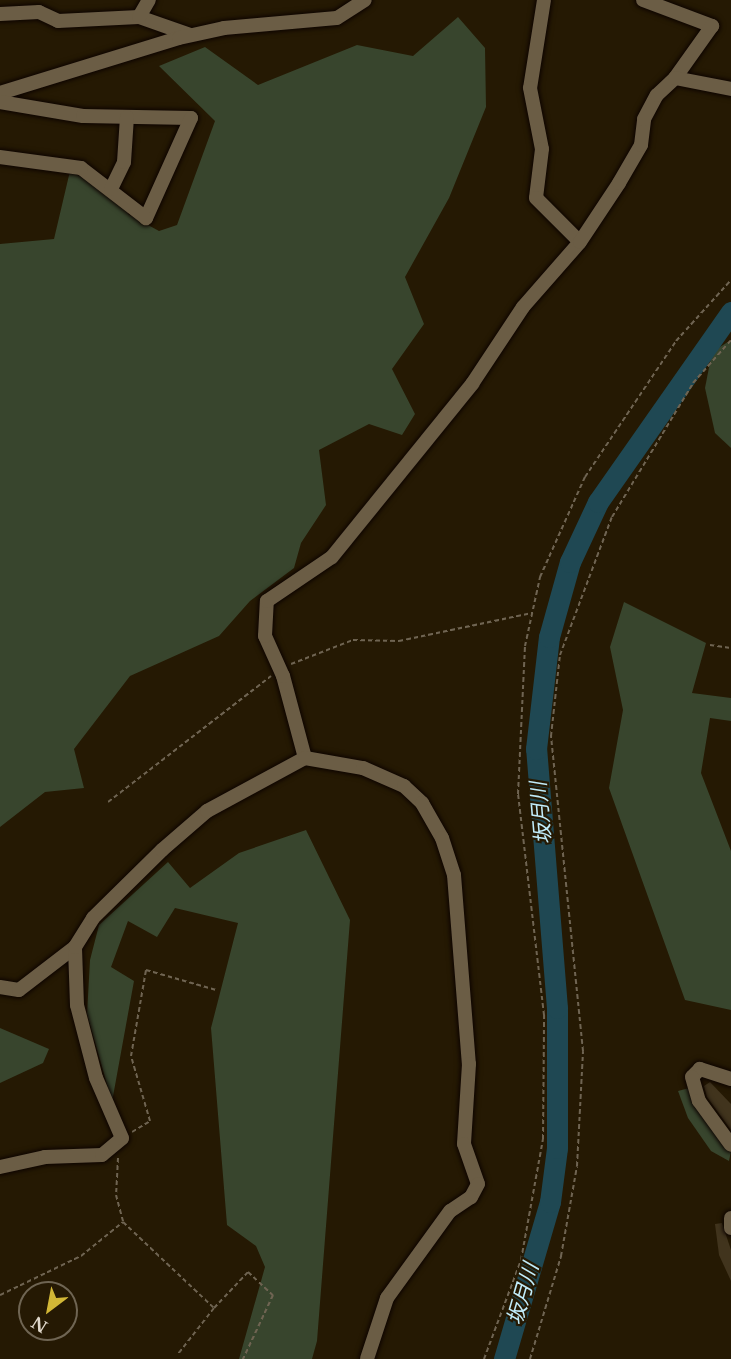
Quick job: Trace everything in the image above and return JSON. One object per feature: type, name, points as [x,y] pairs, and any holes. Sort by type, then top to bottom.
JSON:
[{"type":"street","points":[[139,17],[149,0]]},
{"type":"street","points":[[0,93],[190,35],[337,18],[365,0]]},
{"type":"street","points":[[544,0],[530,87],[542,149],[536,198],[580,242]]},
{"type":"street","points":[[305,758],[280,668],[265,636],[267,601],[332,556],[472,384],[523,307],[580,242],[641,146],[644,119],[657,95],[675,78],[712,26],[643,0]]},
{"type":"street","points":[[0,14],[39,12],[58,21],[139,17],[190,35]]},
{"type":"street","points":[[675,78],[731,89]]},
{"type":"street","points":[[0,102],[37,112],[127,117],[191,117],[146,218],[81,168],[0,157]]},
{"type":"street","points":[[111,189],[124,162],[127,117]]},
{"type":"street","points":[[0,987],[19,990],[75,947],[112,898],[207,811],[305,758],[363,768],[404,786],[422,803],[442,838],[459,911],[469,1064],[464,1144],[478,1184],[471,1197],[450,1211],[387,1298],[368,1359]]},
{"type":"street","points":[[0,1167],[45,1157],[102,1155],[119,1142],[96,1078],[77,1005],[75,947]]},
{"type":"street","points":[[731,1079],[700,1070],[692,1077],[699,1101],[731,1145]]},
{"type":"street","points":[[731,1218],[731,1228]]},
{"type":"path","points":[[484,1359],[521,1260],[543,1139],[544,1015],[518,794],[525,646],[540,578],[585,477],[676,341],[731,280]]},
{"type":"path","points":[[530,1359],[561,1256],[577,1166],[583,1051],[551,736],[560,655],[612,517],[693,383],[731,340]]},
{"type":"path","points":[[108,802],[217,722],[280,668],[353,640],[399,642],[532,613]]},
{"type":"path","points":[[710,645],[731,648]]},
{"type":"path","points":[[214,1308],[123,1222],[119,1142],[150,1121],[131,1056],[146,970],[216,990]]},
{"type":"path","points":[[0,1294],[81,1256],[123,1222]]},
{"type":"path","points":[[178,1354],[214,1308],[248,1272],[273,1295],[243,1359]]},
{"type":"green space","points":[[458,17],[485,48],[486,107],[449,198],[405,277],[424,324],[392,369],[415,414],[402,435],[369,424],[319,450],[326,505],[301,543],[294,568],[250,601],[219,636],[130,676],[74,749],[84,788],[45,792],[0,827],[0,244],[54,239],[70,171],[125,200],[128,214],[159,231],[177,225],[215,121],[159,66],[205,47],[258,85],[357,45],[413,56]]},
{"type":"green space","points":[[731,340],[731,448],[715,433],[705,388],[712,352]]},
{"type":"green space","points":[[624,602],[706,643],[692,693],[731,698],[731,721],[710,718],[701,773],[731,851],[731,1010],[685,1000],[609,788],[623,710],[610,647]]},
{"type":"green space","points":[[306,830],[350,920],[317,1341],[312,1359],[239,1359],[265,1267],[256,1246],[227,1225],[211,1028],[238,923],[175,908],[157,937],[128,921],[111,967],[134,981],[112,1102],[87,1014],[90,960],[99,925],[168,862],[190,888],[239,853]]},
{"type":"green space","points":[[0,1028],[49,1049],[43,1063],[0,1083]]},
{"type":"green space","points":[[693,1087],[731,1151],[729,1161],[711,1151],[688,1118],[678,1091]]},
{"type":"building","points":[[710,1082],[731,1104],[731,1130],[707,1097],[704,1086]]},
{"type":"building","points":[[722,1223],[731,1250],[731,1281],[719,1255],[715,1224]]},
{"type":"waterway","name":"坂月川","points":[[504,1359],[550,1202],[557,1148],[557,1008],[536,749],[549,637],[570,562],[598,502],[731,312]]}]
